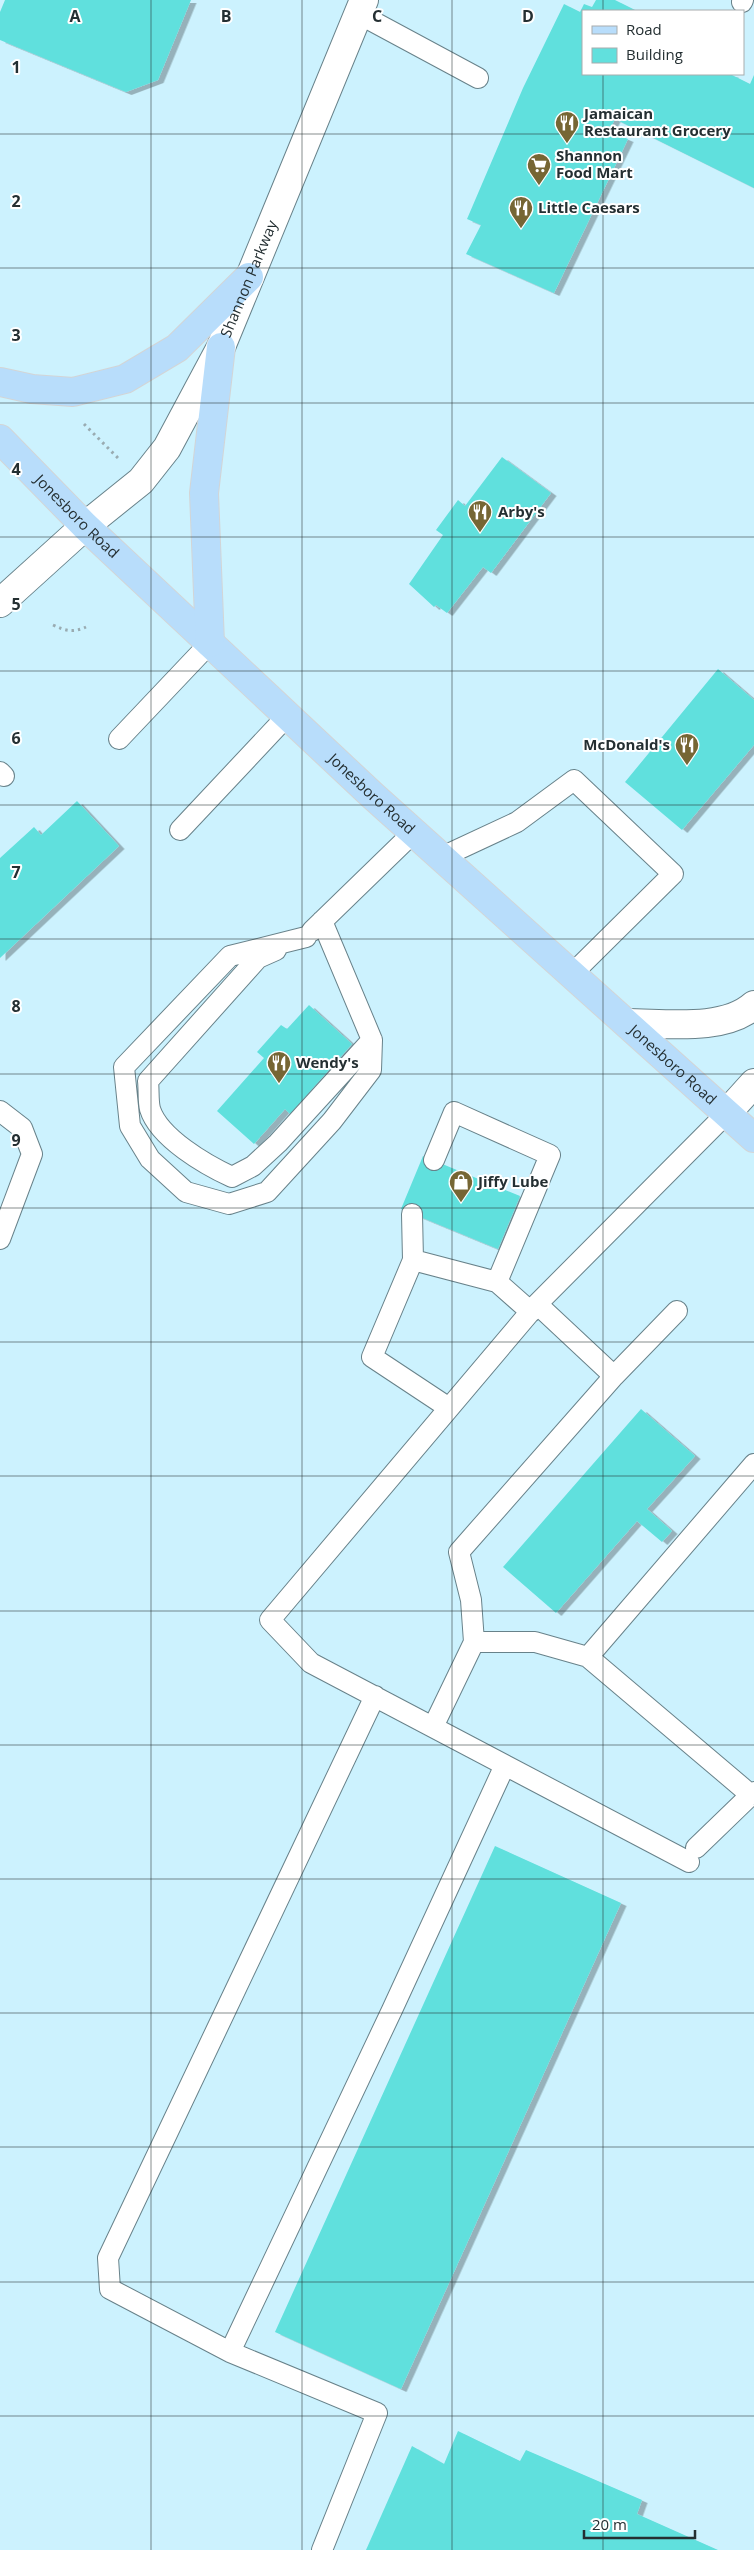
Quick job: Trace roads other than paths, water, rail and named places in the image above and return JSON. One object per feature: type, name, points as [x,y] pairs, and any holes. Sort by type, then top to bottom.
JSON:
[{"type":"main road","points":[[0,382],[32,389],[73,392],[125,379],[177,348],[250,277]]},
{"type":"main road","points":[[210,643],[204,493],[221,347]]},
{"type":"main road","name":"Jonesboro Road","points":[[0,439],[85,526],[210,643],[414,832],[754,1138]]},
{"type":"street","name":"Shannon Parkway","points":[[0,603],[85,526],[141,481],[167,448],[221,347],[362,7]]},
{"type":"street","points":[[627,1024],[711,1023],[732,1019],[754,1005]]},
{"type":"street","points":[[726,1114],[754,1083]]},
{"type":"lane","points":[[362,7],[478,78]]},
{"type":"lane","points":[[120,739],[210,643]]},
{"type":"lane","points":[[180,830],[288,715]]},
{"type":"lane","points":[[442,857],[518,822],[574,780],[672,874],[572,974]]},
{"type":"lane","points":[[372,1040],[278,1143],[253,1166],[232,1177],[202,1163],[167,1134],[150,1109],[148,1081],[258,958],[306,937],[414,832]]},
{"type":"lane","points":[[306,937],[230,956],[124,1067],[130,1126],[150,1159],[186,1192],[229,1204],[267,1192],[332,1121],[371,1070],[372,1040],[322,922]]},
{"type":"lane","points":[[0,1111],[22,1128],[32,1154],[0,1239]]},
{"type":"lane","points":[[434,1160],[454,1112],[550,1155],[497,1282]]},
{"type":"lane","points":[[474,1642],[535,1642],[588,1657],[753,1794],[692,1855],[505,1765],[311,1663],[270,1620],[534,1308],[726,1114]]},
{"type":"lane","points":[[412,1214],[413,1260],[372,1357],[449,1408]]},
{"type":"lane","points":[[413,1260],[497,1282],[534,1308],[614,1376]]},
{"type":"lane","points":[[433,1727],[474,1642],[471,1600],[459,1552],[614,1376],[677,1310]]},
{"type":"lane","points":[[588,1657],[754,1464]]},
{"type":"lane","points":[[322,2550],[377,2413],[230,2352],[110,2289],[108,2258],[375,1696]]},
{"type":"lane","points":[[230,2352],[392,2010],[505,1765]]},
{"type":"place","name":"Jamaican Restaurant Grocery","points":[[567,144]]},
{"type":"place","name":"Shannon Food Mart","points":[[539,186]]},
{"type":"place","name":"Little Caesars","points":[[521,229]]},
{"type":"place","name":"Arby's","points":[[480,533]]},
{"type":"place","name":"McDonald's","points":[[687,766]]},
{"type":"place","name":"Wendy's","points":[[279,1084]]},
{"type":"place","name":"Jiffy Lube","points":[[461,1203]]}]
